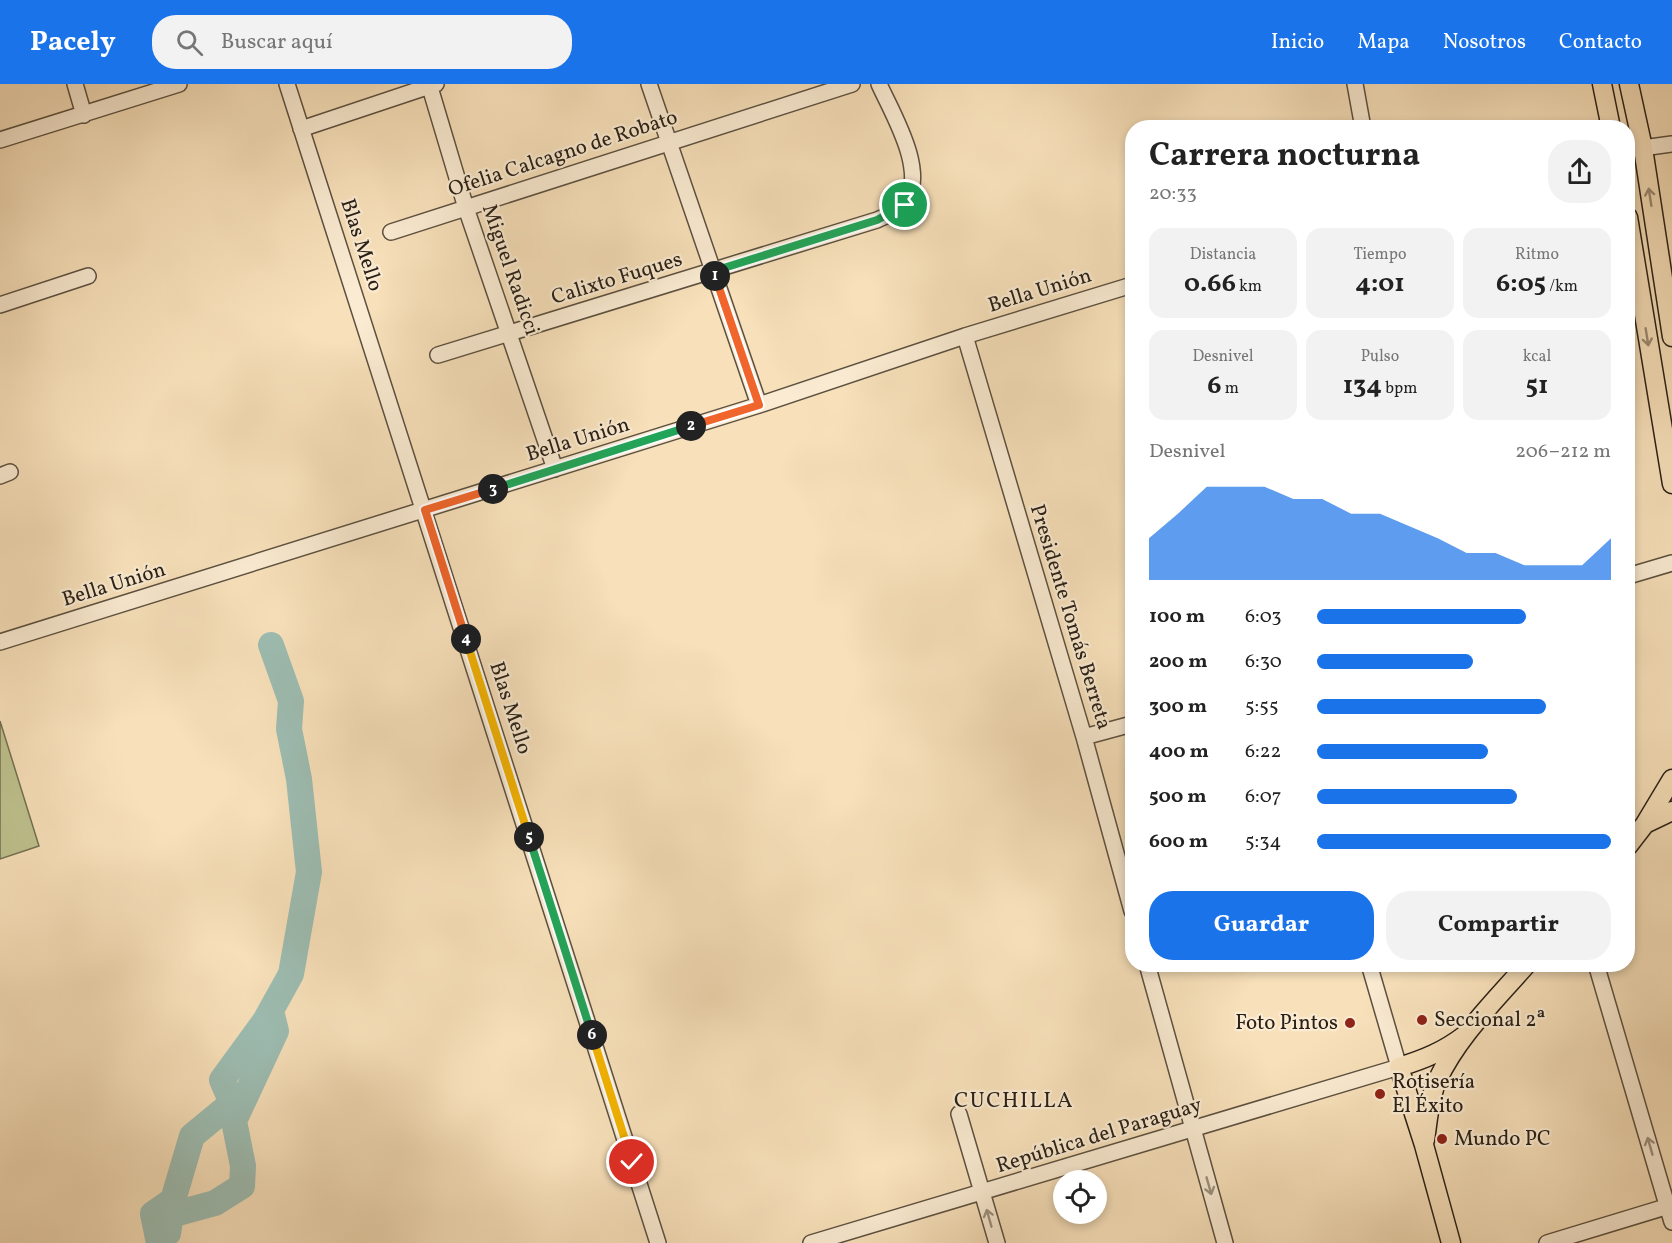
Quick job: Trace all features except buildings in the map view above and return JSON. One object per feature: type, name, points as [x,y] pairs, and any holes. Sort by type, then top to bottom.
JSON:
[{"type":"main road","points":[[1602,84],[1609,120]]},
{"type":"main road","points":[[1629,84],[1632,120]]},
{"type":"main road","points":[[1635,149],[1672,338]]},
{"type":"main road","points":[[1635,259],[1672,484]]},
{"type":"main road","points":[[1635,837],[1672,779]]},
{"type":"main road","points":[[1645,824],[1672,811]]},
{"type":"main road","points":[[1424,1145],[1436,1083],[1465,1035],[1520,972]]},
{"type":"main road","points":[[1452,1243],[1399,1067],[1444,1051],[1465,1035]]},
{"type":"street","points":[[75,84],[84,115]]},
{"type":"street","points":[[0,140],[179,84]]},
{"type":"street","name":"Blas Mello","points":[[286,84],[425,510],[658,1243]]},
{"type":"street","points":[[649,84],[759,405]]},
{"type":"street","name":"Ofelia Calcagno de Robato","points":[[391,232],[852,84]]},
{"type":"street","name":"Calixto Fuques","points":[[438,355],[877,220],[905,205],[913,186],[914,168],[879,84]]},
{"type":"street","points":[[1354,84],[1361,120]]},
{"type":"street","points":[[301,129],[432,85]]},
{"type":"street","name":"Miguel Radicci","points":[[432,85],[466,208],[555,469]]},
{"type":"street","points":[[1635,149],[1672,144]]},
{"type":"street","points":[[0,305],[88,276]]},
{"type":"street","name":"Bella Unión","points":[[0,642],[759,405],[965,336],[1125,287]]},
{"type":"street","name":"Presidente Tomás Berreta","points":[[965,336],[1084,737],[1125,886]]},
{"type":"street","points":[[1635,574],[1672,563]]},
{"type":"street","points":[[1084,737],[1125,726]]},
{"type":"street","points":[[1149,972],[1225,1243]]},
{"type":"street","points":[[1371,972],[1399,1067]]},
{"type":"street","points":[[1598,972],[1670,1206],[1672,1222]]},
{"type":"street","name":"República del Paraguay","points":[[811,1243],[1399,1067]]},
{"type":"street","points":[[959,1114],[996,1243]]},
{"type":"street","points":[[1547,1243],[1670,1206]]},
{"type":"green space","points":[[0,721],[39,846],[0,859]]},
{"type":"waterway","points":[[159,1243],[153,1214],[173,1200],[192,1136],[232,1103],[222,1080],[265,1021],[291,974],[309,872],[299,779],[289,729],[291,701],[271,645]]},
{"type":"waterway","points":[[168,1233],[171,1215],[215,1203],[242,1186],[243,1166],[234,1121],[276,1031],[271,1011]]},
{"type":"place","name":"Seccional 2ª","points":[[1422,1020]]},
{"type":"place","name":"Foto Pintos","points":[[1350,1023]]},
{"type":"place","name":"Rotisería El Éxito","points":[[1380,1094]]},
{"type":"place","name":"Mundo PC","points":[[1442,1139]]},
{"type":"district","name":"CUCHILLA","points":[[1014,1101]]},
{"type":"route","points":[[632,1162],[425,510],[759,405],[714,271],[877,220],[905,205]]}]
